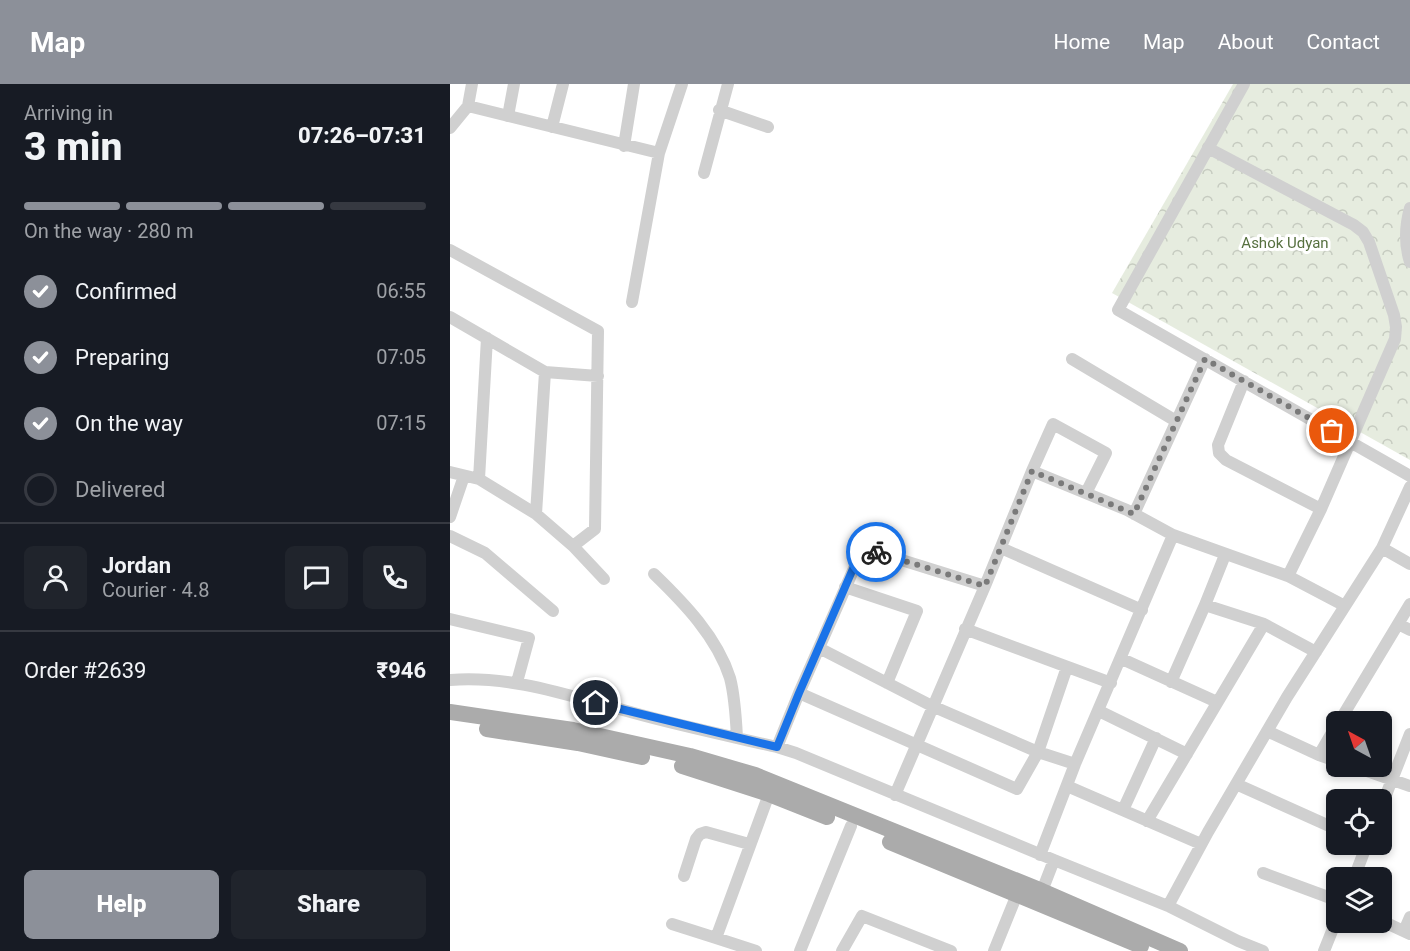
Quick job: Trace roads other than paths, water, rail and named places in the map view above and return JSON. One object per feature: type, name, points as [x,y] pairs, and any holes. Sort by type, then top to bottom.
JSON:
[{"type":"main road","points":[[450,712],[573,730],[690,756],[755,775],[1157,948],[1180,951]]},
{"type":"main road","points":[[450,724],[578,743],[687,767],[769,794],[1019,888],[1042,891],[1157,948]]},
{"type":"street","points":[[450,128],[468,106],[472,84]]},
{"type":"street","points":[[508,116],[514,84]]},
{"type":"street","points":[[552,127],[563,84]]},
{"type":"street","points":[[624,146],[634,84]]},
{"type":"street","points":[[632,302],[659,153],[682,84]]},
{"type":"street","points":[[704,173],[728,84]]},
{"type":"street","points":[[1244,84],[1118,310],[1410,476]]},
{"type":"street","points":[[468,106],[659,153]]},
{"type":"street","points":[[720,110],[768,127]]},
{"type":"street","points":[[1208,148],[1354,225],[1363,232],[1370,242],[1394,315],[1395,339],[1321,509],[1288,576]]},
{"type":"street","points":[[1410,208],[1405,238],[1410,262]]},
{"type":"street","points":[[450,250],[598,331],[595,529],[573,546]]},
{"type":"street","points":[[450,316],[545,372],[598,376]]},
{"type":"street","points":[[479,479],[487,338]]},
{"type":"street","points":[[1072,359],[1176,421]]},
{"type":"street","points":[[1134,514],[1205,359]]},
{"type":"street","points":[[536,514],[545,372]]},
{"type":"street","points":[[1244,381],[1218,446],[1219,453],[1226,460],[1321,509]]},
{"type":"street","points":[[895,795],[1053,424],[1106,453],[1086,493]]},
{"type":"street","points":[[1032,471],[1134,514],[1173,535],[1288,576],[1345,606]]},
{"type":"street","points":[[450,472],[479,479],[536,514],[573,546],[604,579]]},
{"type":"street","points":[[450,517],[464,476]]},
{"type":"street","points":[[1168,906],[1201,844],[1267,731],[1382,548],[1410,487]]},
{"type":"street","points":[[1040,855],[1075,764],[1122,659],[1173,535]]},
{"type":"street","points":[[450,536],[485,553],[554,611]]},
{"type":"street","points":[[777,747],[862,548],[985,586]]},
{"type":"street","points":[[1001,548],[1142,610]]},
{"type":"street","points":[[1382,548],[1410,564]]},
{"type":"street","points":[[1171,682],[1225,555]]},
{"type":"street","points":[[654,574],[686,605],[720,655],[730,679],[737,738]]},
{"type":"street","points":[[845,587],[917,611],[887,683]]},
{"type":"street","points":[[1346,711],[1410,604]]},
{"type":"street","points":[[1205,605],[1264,624],[1316,652]]},
{"type":"street","points":[[450,619],[529,638],[517,682]]},
{"type":"street","points":[[1147,821],[1264,624]]},
{"type":"street","points":[[1398,624],[1410,630]]},
{"type":"street","points":[[966,629],[1111,683]]},
{"type":"street","points":[[819,648],[932,706],[1038,752],[1075,764]]},
{"type":"street","points":[[1122,659],[1217,702]]},
{"type":"street","points":[[799,693],[1017,789],[1038,752],[1067,667]]},
{"type":"street","points":[[450,680],[479,678],[517,682],[796,753],[1168,906],[1263,951]]},
{"type":"street","points":[[1099,711],[1187,754]]},
{"type":"street","points":[[1267,731],[1326,757]]},
{"type":"street","points":[[1388,789],[1410,734]]},
{"type":"street","points":[[1123,810],[1155,738]]},
{"type":"street","points":[[1319,755],[1326,743]]},
{"type":"street","points":[[1385,777],[1410,786]]},
{"type":"street","points":[[1236,784],[1326,824]]},
{"type":"street","points":[[1067,786],[1201,844]]},
{"type":"street","points":[[716,938],[769,794]]},
{"type":"street","points":[[800,951],[851,826]]},
{"type":"street","points":[[684,876],[696,839],[700,834],[706,832],[749,844]]},
{"type":"street","points":[[1042,891],[1054,860]]},
{"type":"street","points":[[1263,873],[1326,896]]},
{"type":"street","points":[[994,951],[1019,888]]},
{"type":"street","points":[[842,951],[862,916],[951,951]]},
{"type":"street","points":[[1392,926],[1407,933],[1410,916]]},
{"type":"street","points":[[672,924],[756,951]]},
{"type":"street","points":[[1324,951],[1331,933]]},
{"type":"park label","name":"Ashok Udyan","points":[[1285,243]]}]
